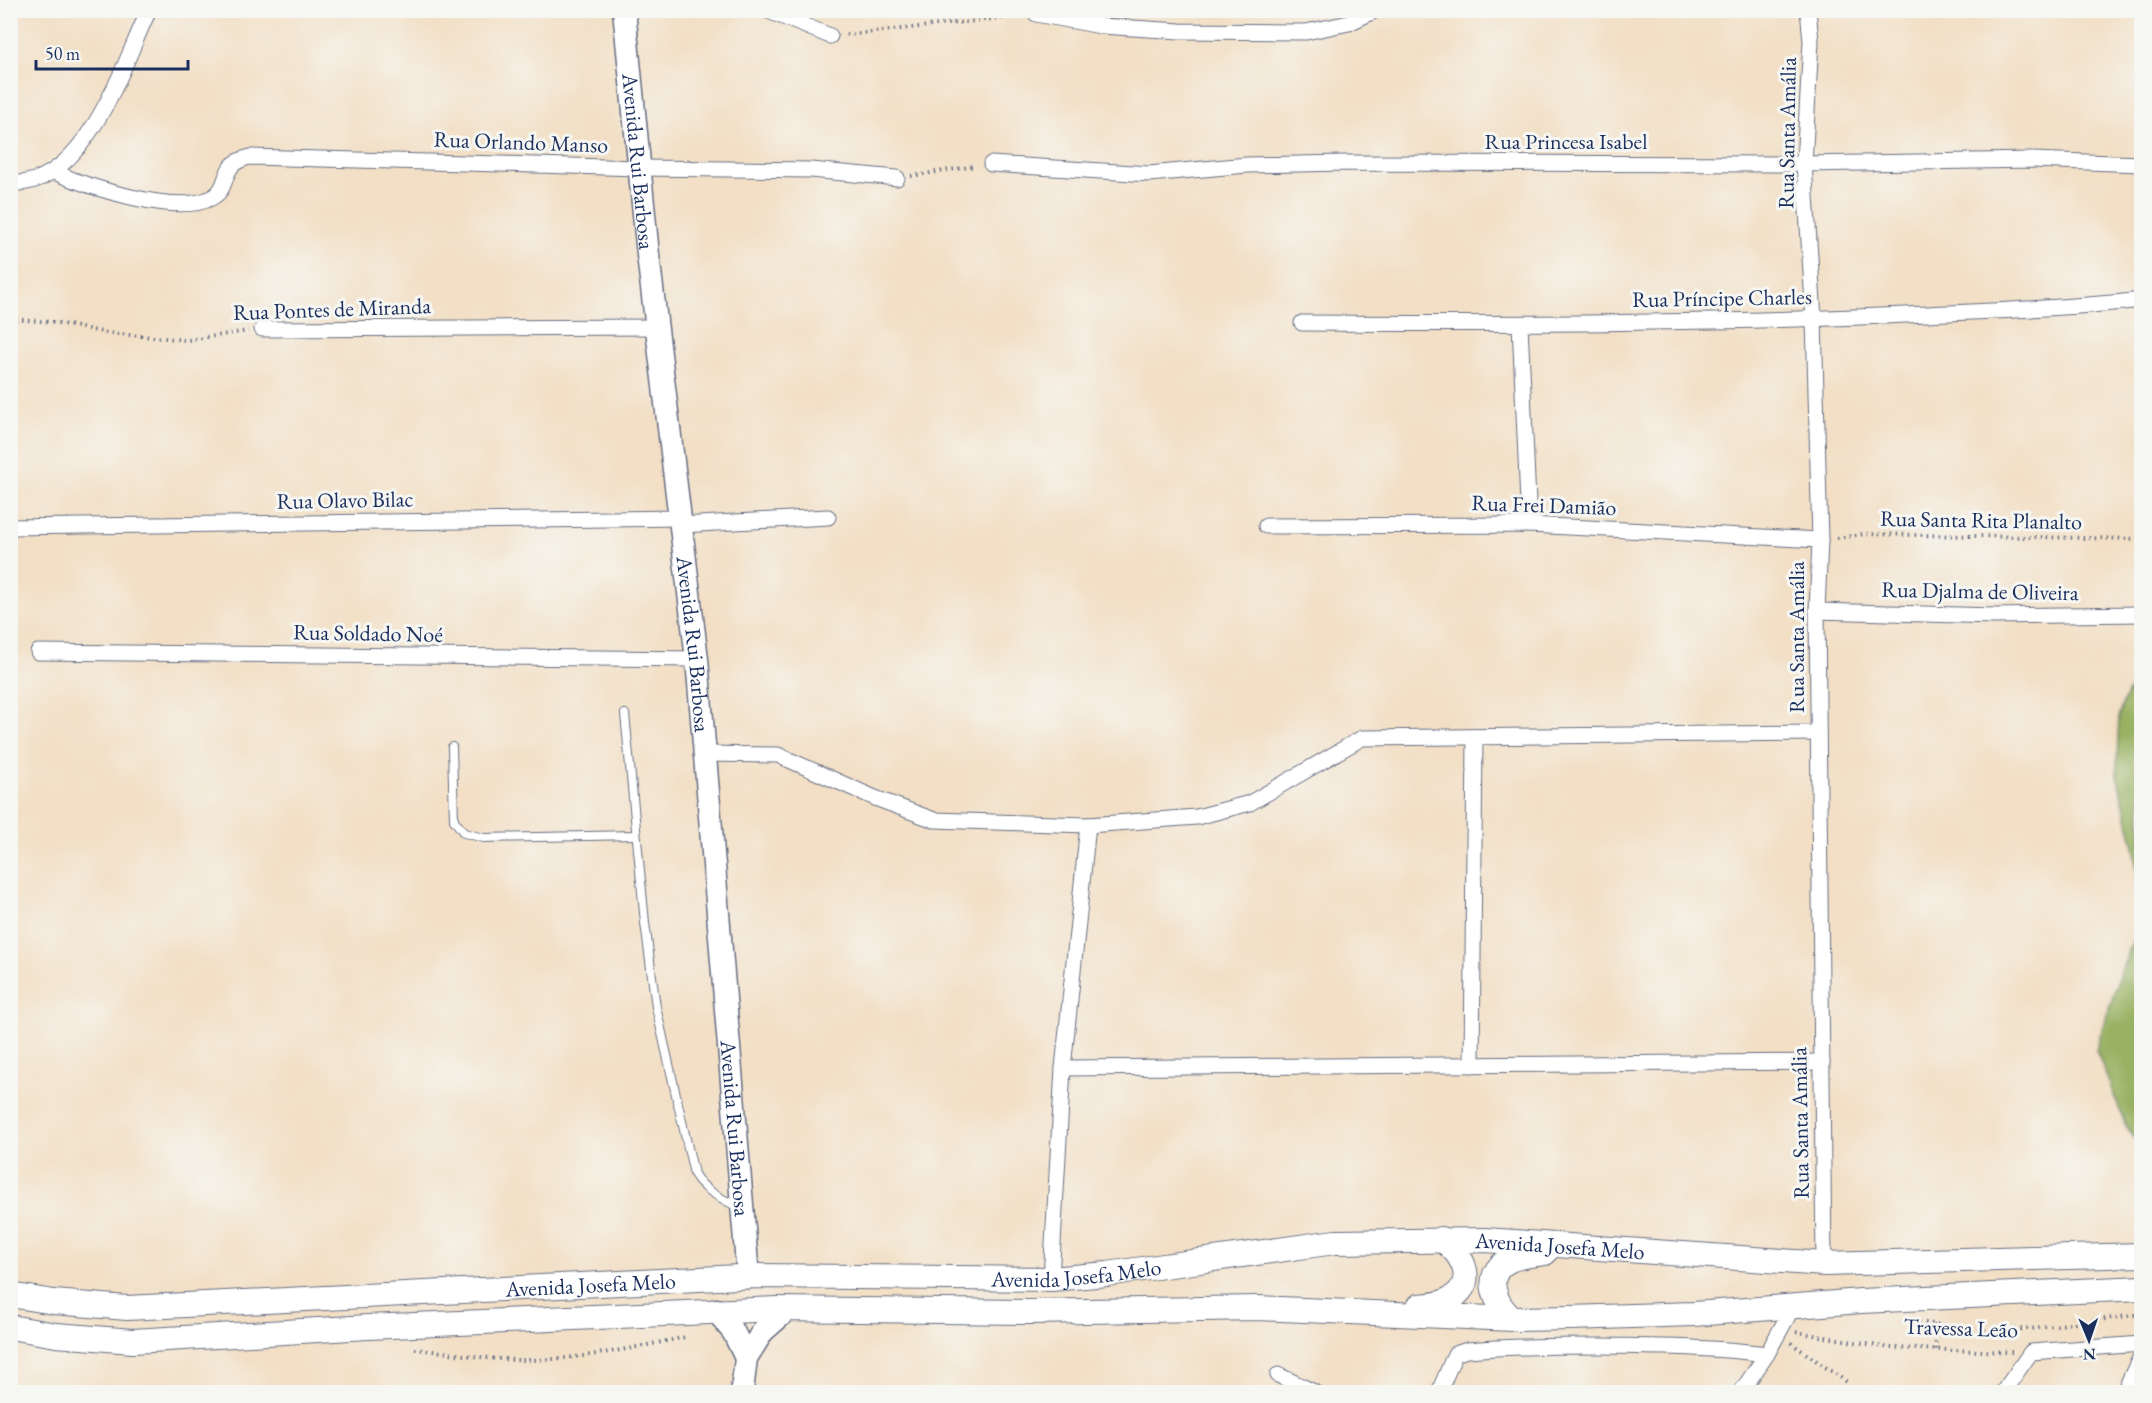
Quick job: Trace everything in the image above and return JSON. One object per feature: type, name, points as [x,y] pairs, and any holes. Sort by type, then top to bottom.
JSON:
[{"type":"main road","name":"Avenida Josefa Melo","points":[[10,1294],[54,1302],[127,1308],[748,1277],[1051,1279],[1107,1274],[1335,1242],[1441,1239],[1824,1264],[2142,1255]]},
{"type":"main road","points":[[1375,1313],[1437,1304],[1457,1294],[1464,1284],[1465,1265],[1452,1246],[1441,1239]]},
{"type":"main road","points":[[1513,1319],[1504,1312],[1497,1301],[1494,1276],[1498,1267],[1510,1259],[1586,1247]]},
{"type":"main road","name":"Avenida Josefa Melo","points":[[10,1327],[56,1335],[133,1341],[368,1327],[788,1309],[1030,1312],[1258,1308],[1513,1319],[1570,1318],[1694,1314],[1794,1305],[2142,1288]]},
{"type":"street","points":[[10,183],[27,183],[54,172],[85,140],[102,113],[149,10]]},
{"type":"street","name":"Avenida Rui Barbosa","points":[[624,10],[639,168],[697,659],[748,1277]]},
{"type":"street","points":[[766,10],[830,36]]},
{"type":"street","points":[[1036,14],[1101,26],[1180,32],[1306,32],[1349,22],[1376,10]]},
{"type":"street","points":[[1802,10],[1815,10]]},
{"type":"street","name":"Rua Santa Amália","points":[[1808,10],[1811,41],[1804,164],[1814,319],[1820,540],[1817,611],[1824,1264]]},
{"type":"street","name":"Rua Orlando Manso","points":[[54,172],[69,179],[120,194],[190,204],[212,198],[222,186],[229,167],[241,159],[250,157],[639,168],[812,170],[897,178]]},
{"type":"street","name":"Rua Princesa Isabel","points":[[991,164],[1149,174],[1247,165],[1334,163],[1804,164],[2032,160],[2142,164]]},
{"type":"street","name":"Rua Príncipe Charles","points":[[1302,323],[1520,324],[1814,319],[2142,300]]},
{"type":"street","points":[[1520,324],[1529,525]]},
{"type":"street","name":"Rua Pontes de Miranda","points":[[262,329],[657,327]]},
{"type":"street","name":"Rua Olavo Bilac","points":[[10,527],[681,522],[828,517]]},
{"type":"street","name":"Rua Frei Damião","points":[[1266,526],[1529,525],[1820,540]]},
{"type":"street","name":"Rua Djalma de Oliveira","points":[[1817,611],[1995,616],[2142,614]]},
{"type":"street","name":"Rua Soldado Noé","points":[[38,652],[697,659]]},
{"type":"street","points":[[705,754],[778,755],[875,798],[934,820],[1088,825],[1197,818],[1250,803],[1362,738],[1818,733]]},
{"type":"street","points":[[1472,1065],[1475,737]]},
{"type":"street","points":[[1051,1279],[1063,1068],[1088,825]]},
{"type":"street","points":[[1063,1068],[1822,1062]]},
{"type":"street","points":[[1741,1392],[1767,1354],[1794,1305]]},
{"type":"street","points":[[742,1392],[746,1358],[759,1336],[788,1309]]},
{"type":"street","points":[[716,1311],[734,1333],[746,1358]]},
{"type":"street","points":[[1570,1318],[1571,1346]]},
{"type":"street","name":"Travessa Leão","points":[[2031,1352],[2142,1344]]},
{"type":"street","points":[[1439,1392],[1453,1358],[1459,1352],[1486,1348],[1571,1346],[1720,1348],[1767,1354]]},
{"type":"street","points":[[2003,1392],[2031,1352]]},
{"type":"street","points":[[2124,1392],[2142,1354]]},
{"type":"street","points":[[1278,1375],[1314,1392]]},
{"type":"lane","points":[[625,714],[656,1007],[694,1174],[700,1184],[710,1192],[742,1209]]},
{"type":"lane","points":[[452,747],[454,820],[464,833],[484,838],[636,835]]},
{"type":"path","points":[[830,36],[1036,14]]},
{"type":"path","points":[[897,178],[964,166],[991,164]]},
{"type":"path","name":"Rua Pontes de Miranda","points":[[10,319],[53,322],[107,333],[188,340],[262,329]]},
{"type":"path","name":"Rua Santa Rita Planalto","points":[[1820,540],[1864,534],[2142,539]]},
{"type":"path","points":[[1935,1324],[1936,1350]]},
{"type":"path","points":[[1779,1332],[1847,1382]]},
{"type":"path","name":"Travessa Leão","points":[[1779,1332],[1890,1348],[2031,1352]]},
{"type":"green space","points":[[2141,667],[2141,919],[2135,851],[2117,775],[2117,759],[2119,714]]},
{"type":"green space","points":[[2141,919],[2141,1142],[2126,1126],[2096,1050],[2119,977]]}]
